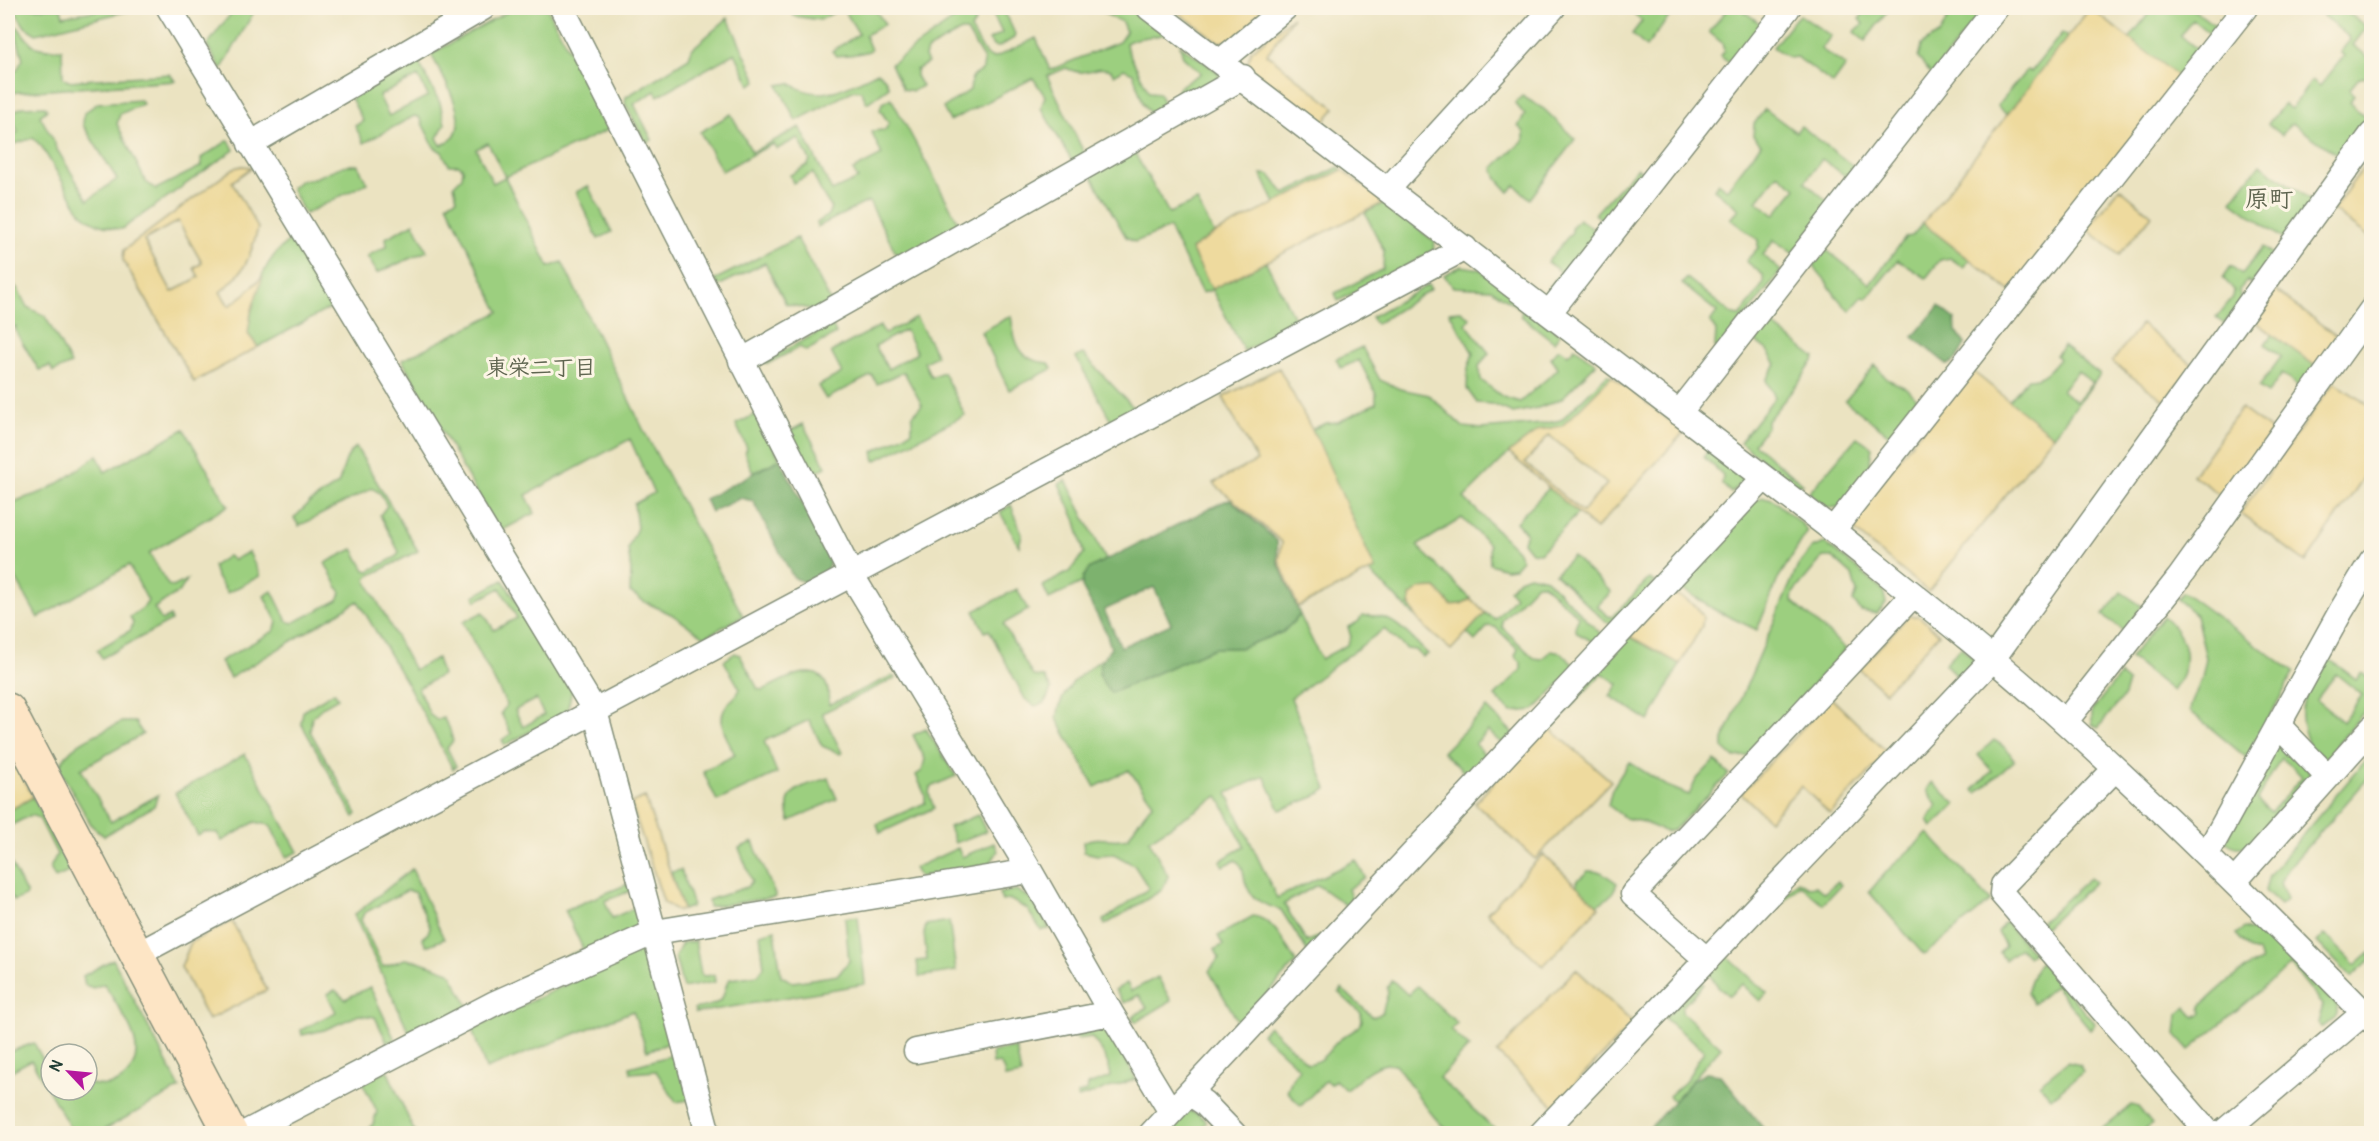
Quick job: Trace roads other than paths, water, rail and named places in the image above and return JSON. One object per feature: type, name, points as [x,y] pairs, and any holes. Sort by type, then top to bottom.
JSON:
[{"type":"street","points":[[169,8],[596,711],[708,1134]]},
{"type":"street","points":[[250,144],[483,8]]},
{"type":"street","points":[[562,8],[851,574],[1030,871],[1171,1112]]},
{"type":"street","points":[[1149,8],[1243,77],[1833,530],[1992,660],[2064,722],[2207,854],[2368,1017],[2221,1134]]},
{"type":"street","points":[[1221,61],[1285,8]]},
{"type":"street","points":[[1388,189],[1553,8]]},
{"type":"street","points":[[1549,313],[1788,8]]},
{"type":"street","points":[[1679,413],[1996,8]]},
{"type":"street","points":[[1833,530],[2245,8]]},
{"type":"street","points":[[741,360],[1243,77]]},
{"type":"street","points":[[1541,1134],[1992,660],[2372,134]]},
{"type":"street","points":[[138,954],[1465,248]]},
{"type":"street","points":[[2064,722],[2179,578],[2372,309]]},
{"type":"street","points":[[1151,1134],[1764,478]]},
{"type":"street","points":[[2207,854],[2341,611],[2372,560]]},
{"type":"street","points":[[1707,960],[1633,894],[1913,595]]},
{"type":"street","points":[[8,710],[231,1134]]},
{"type":"street","points":[[2278,725],[2328,777]]},
{"type":"street","points":[[2235,881],[2372,728]]},
{"type":"street","points":[[2115,769],[2003,885],[2002,894],[2210,1134]]},
{"type":"street","points":[[243,1134],[495,1003],[655,932],[1030,871]]},
{"type":"street","points":[[916,1051],[1111,1013]]},
{"type":"street","points":[[1189,1093],[1203,1103],[1234,1134]]},
{"type":"district","name":"原町","points":[[2269,199]]},
{"type":"district","name":"東栄二丁目","points":[[541,368]]}]
